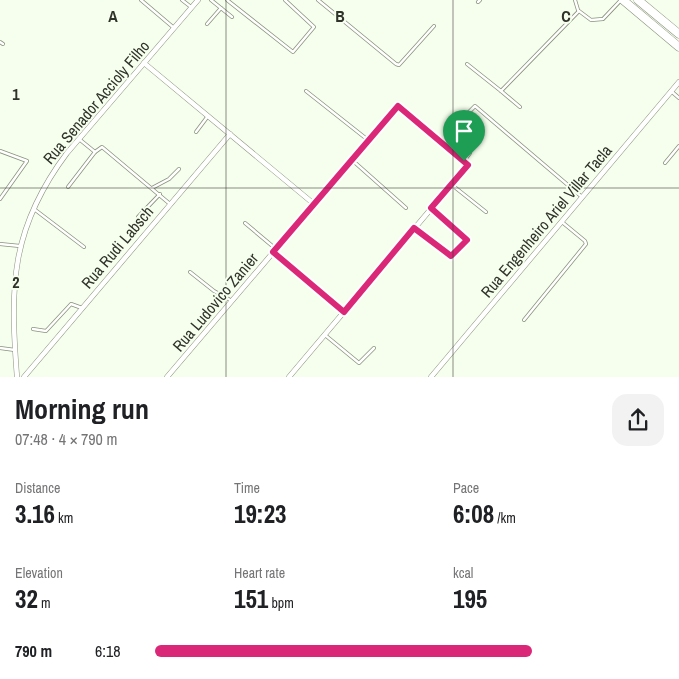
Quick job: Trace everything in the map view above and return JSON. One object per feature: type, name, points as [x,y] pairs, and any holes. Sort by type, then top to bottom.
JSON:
[{"type":"main road","points":[[622,0],[679,47]]},
{"type":"main road","points":[[638,0],[679,34]]},
{"type":"street","name":"Rua Senador Accioly Filho","points":[[17,376],[13,292],[20,246],[33,208],[57,166],[198,0]]},
{"type":"street","points":[[144,63],[314,204]]},
{"type":"street","name":"Rua Engenheiro Ariel Villar Tacla","points":[[431,376],[679,82]]},
{"type":"street","name":"Rua Ludovico Zanier","points":[[168,376],[398,106],[466,163]]},
{"type":"street","name":"Rua Rudi Labsch","points":[[24,376],[230,134]]},
{"type":"street","points":[[289,376],[451,184],[466,163]]},
{"type":"street","points":[[275,250],[344,312]]},
{"type":"lane","points":[[141,0],[174,28]]},
{"type":"lane","points":[[182,0],[191,7]]},
{"type":"lane","points":[[211,0],[232,17]]},
{"type":"lane","points":[[228,0],[293,52],[314,27],[285,0]]},
{"type":"lane","points":[[318,0],[399,65],[434,26]]},
{"type":"lane","points":[[575,0],[578,11],[591,20],[603,19],[622,0]]},
{"type":"lane","points":[[207,24],[221,8]]},
{"type":"lane","points":[[502,91],[578,11]]},
{"type":"lane","points":[[467,64],[520,107]]},
{"type":"lane","points":[[306,90],[368,140]]},
{"type":"lane","points":[[671,91],[679,98]]},
{"type":"lane","points":[[466,163],[470,153],[449,132],[475,106],[582,197]]},
{"type":"lane","points":[[196,132],[208,116]]},
{"type":"lane","points":[[79,139],[95,152]]},
{"type":"lane","points":[[665,162],[679,146]]},
{"type":"lane","points":[[68,187],[95,152],[102,147],[170,204]]},
{"type":"lane","points":[[0,151],[27,161],[1,193],[0,199]]},
{"type":"lane","points":[[352,160],[406,208]]},
{"type":"lane","points":[[152,188],[169,179],[179,169]]},
{"type":"lane","points":[[451,184],[486,212]]},
{"type":"lane","points":[[138,217],[160,194]]},
{"type":"lane","points":[[33,208],[84,247]]},
{"type":"lane","points":[[414,228],[453,256],[467,238],[431,208]]},
{"type":"lane","points":[[524,320],[586,244],[561,222]]},
{"type":"lane","points":[[245,224],[275,250]]},
{"type":"lane","points":[[0,244],[20,246]]},
{"type":"lane","points":[[190,272],[214,291],[232,300]]},
{"type":"lane","points":[[34,329],[46,331],[71,304],[82,308]]},
{"type":"lane","points":[[325,335],[359,363],[374,348]]},
{"type":"lane","points":[[0,348],[15,350]]},
{"type":"route","points":[[398,106],[464,161],[468,165],[431,208],[466,237],[467,240],[451,256],[414,228],[344,312],[273,252],[398,106]]}]
